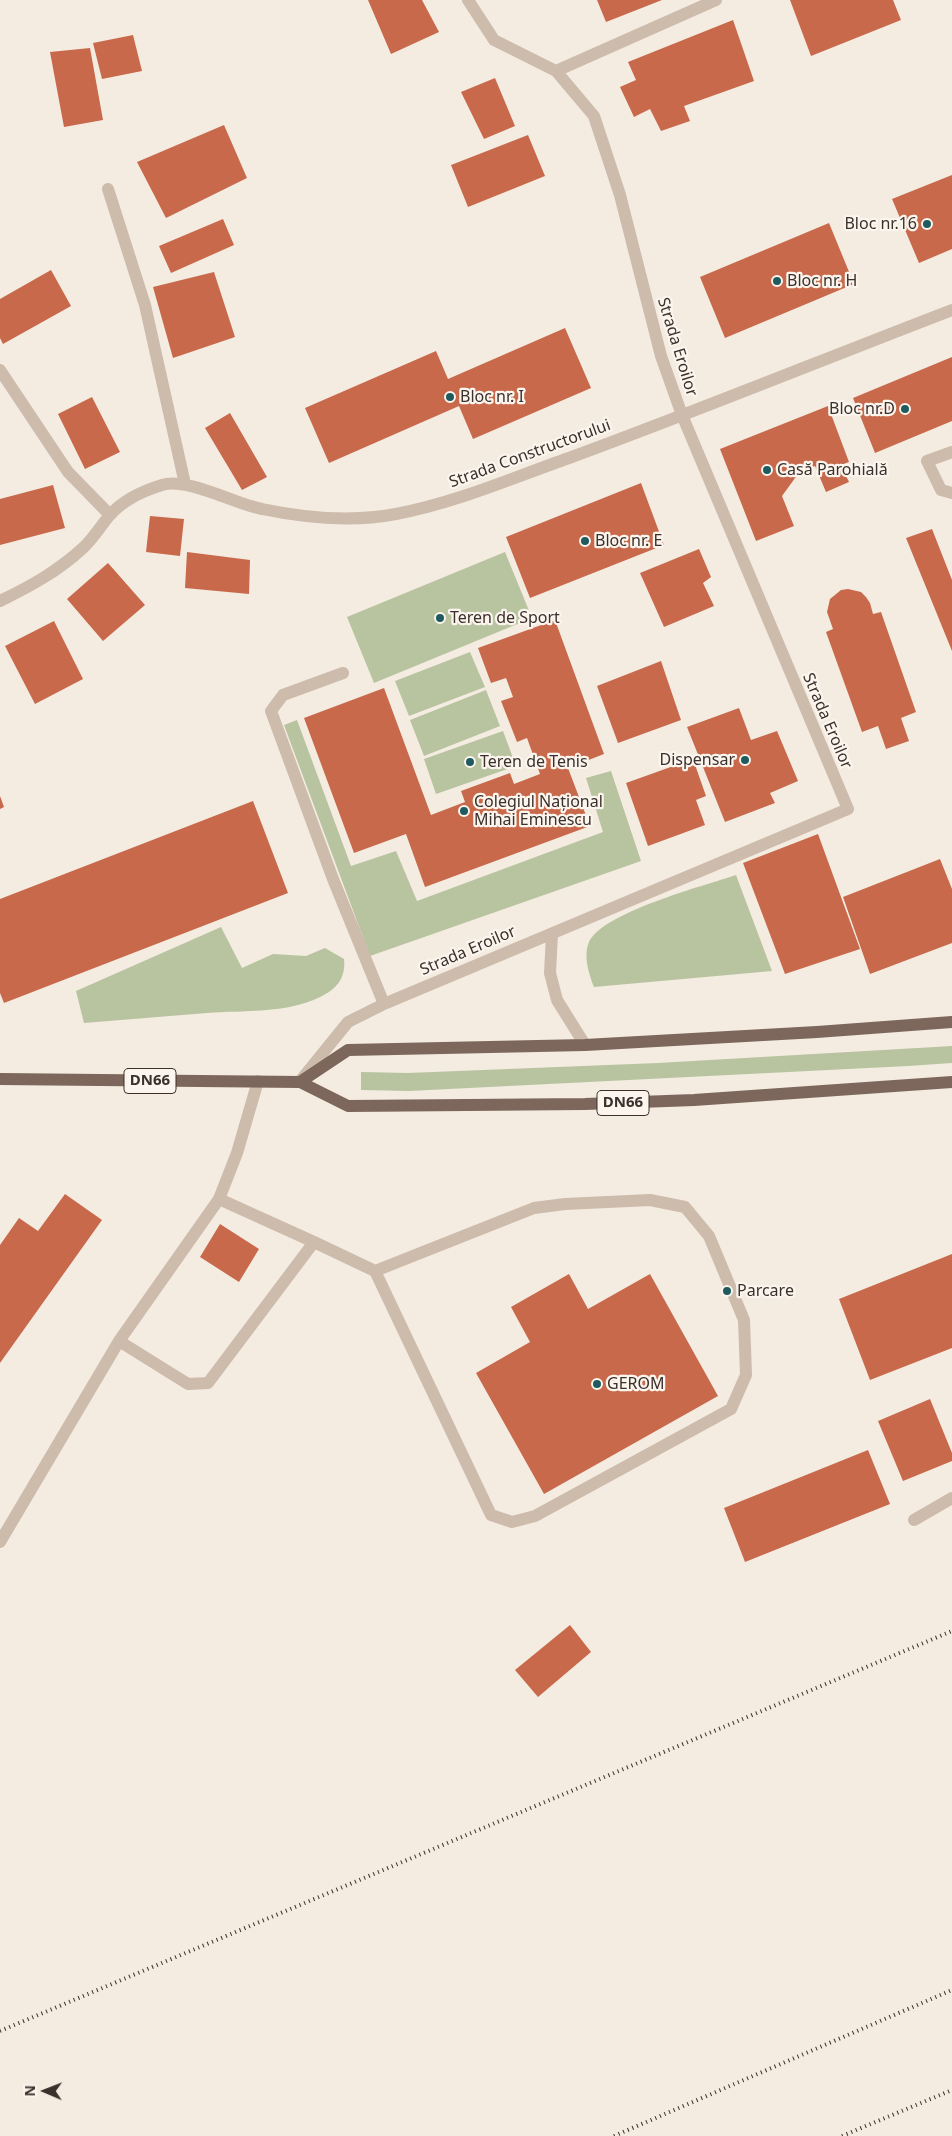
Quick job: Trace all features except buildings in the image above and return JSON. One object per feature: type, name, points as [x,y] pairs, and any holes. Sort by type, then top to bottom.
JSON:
[{"type":"main road","points":[[300,1082],[348,1050],[585,1045],[797,1034],[952,1022]]},
{"type":"main road","name":"DN66","points":[[0,1079],[300,1082],[348,1106],[586,1104],[694,1100],[952,1082]]},
{"type":"street","name":"Strada Eroilor","points":[[300,1082],[348,1022],[384,1004],[848,809],[682,415],[661,356],[620,195],[594,116],[556,70],[494,40],[468,0]]},
{"type":"street","points":[[556,70],[716,0]]},
{"type":"street","points":[[108,189],[145,305],[185,484]]},
{"type":"street","name":"Strada Constructorului","points":[[0,600],[28,588],[57,570],[86,546],[110,515],[126,500],[165,483],[185,484],[259,509],[310,516],[360,518],[394,515],[436,506],[682,415],[952,310]]},
{"type":"street","points":[[0,370],[5,385],[68,472],[110,515]]},
{"type":"street","points":[[952,452],[927,461],[941,490],[952,493]]},
{"type":"street","points":[[343,673],[283,695],[271,710],[333,879],[384,1004]]},
{"type":"street","points":[[552,934],[550,973],[557,1000],[585,1045]]},
{"type":"street","points":[[0,1542],[119,1341],[219,1199],[237,1153],[258,1082]]},
{"type":"street","points":[[219,1199],[375,1271],[491,1515],[512,1522],[535,1516],[732,1409],[746,1374],[744,1320],[709,1236],[684,1207],[650,1200],[565,1204],[534,1208],[375,1271]]},
{"type":"street","points":[[119,1341],[188,1384],[208,1383],[314,1242]]},
{"type":"street","points":[[914,1520],[952,1498]]},
{"type":"green space","name":"Teren de Sport","points":[[505,552],[532,618],[374,683],[347,617]]},
{"type":"green space","points":[[470,652],[485,687],[409,716],[395,681]]},
{"type":"green space","name":"Teren de Tenis","points":[[486,690],[500,726],[424,756],[410,720]]},
{"type":"green space","points":[[297,720],[351,866],[396,851],[417,901],[603,832],[586,778],[611,771],[641,861],[370,956],[284,725]]},
{"type":"green space","name":"Teren de Tenis","points":[[503,731],[516,766],[436,794],[424,759]]},
{"type":"green space","points":[[736,875],[772,971],[594,987],[589,971],[587,947],[598,931],[613,920],[656,901]]},
{"type":"green space","points":[[221,927],[242,968],[273,954],[306,956],[325,948],[344,959],[342,977],[336,986],[326,994],[307,1002],[279,1009],[84,1023],[76,991]]},
{"type":"green space","points":[[952,1046],[952,1063],[409,1091],[361,1090],[361,1072],[408,1073],[658,1063]]},
{"type":"railway","points":[[0,2031],[952,1631]]},
{"type":"railway","points":[[614,2136],[952,1990]]},
{"type":"railway","points":[[842,2136],[952,2090]]},
{"type":"place","name":"Bloc nr.16","points":[[927,224]]},
{"type":"place","name":"Bloc nr. H","points":[[777,281]]},
{"type":"place","name":"Bloc nr. I","points":[[450,397]]},
{"type":"place","name":"Bloc nr.D","points":[[905,409]]},
{"type":"place","name":"Casă Parohială","points":[[767,470]]},
{"type":"place","name":"Bloc nr. E","points":[[585,541]]},
{"type":"place","name":"Teren de Sport","points":[[440,618]]},
{"type":"place","name":"Dispensar","points":[[745,760]]},
{"type":"place","name":"Teren de Tenis","points":[[470,762]]},
{"type":"place","name":"Colegiul Național Mihai Eminescu","points":[[464,811]]},
{"type":"place","name":"Parcare","points":[[727,1291]]},
{"type":"place","name":"GEROM","points":[[597,1384]]}]
